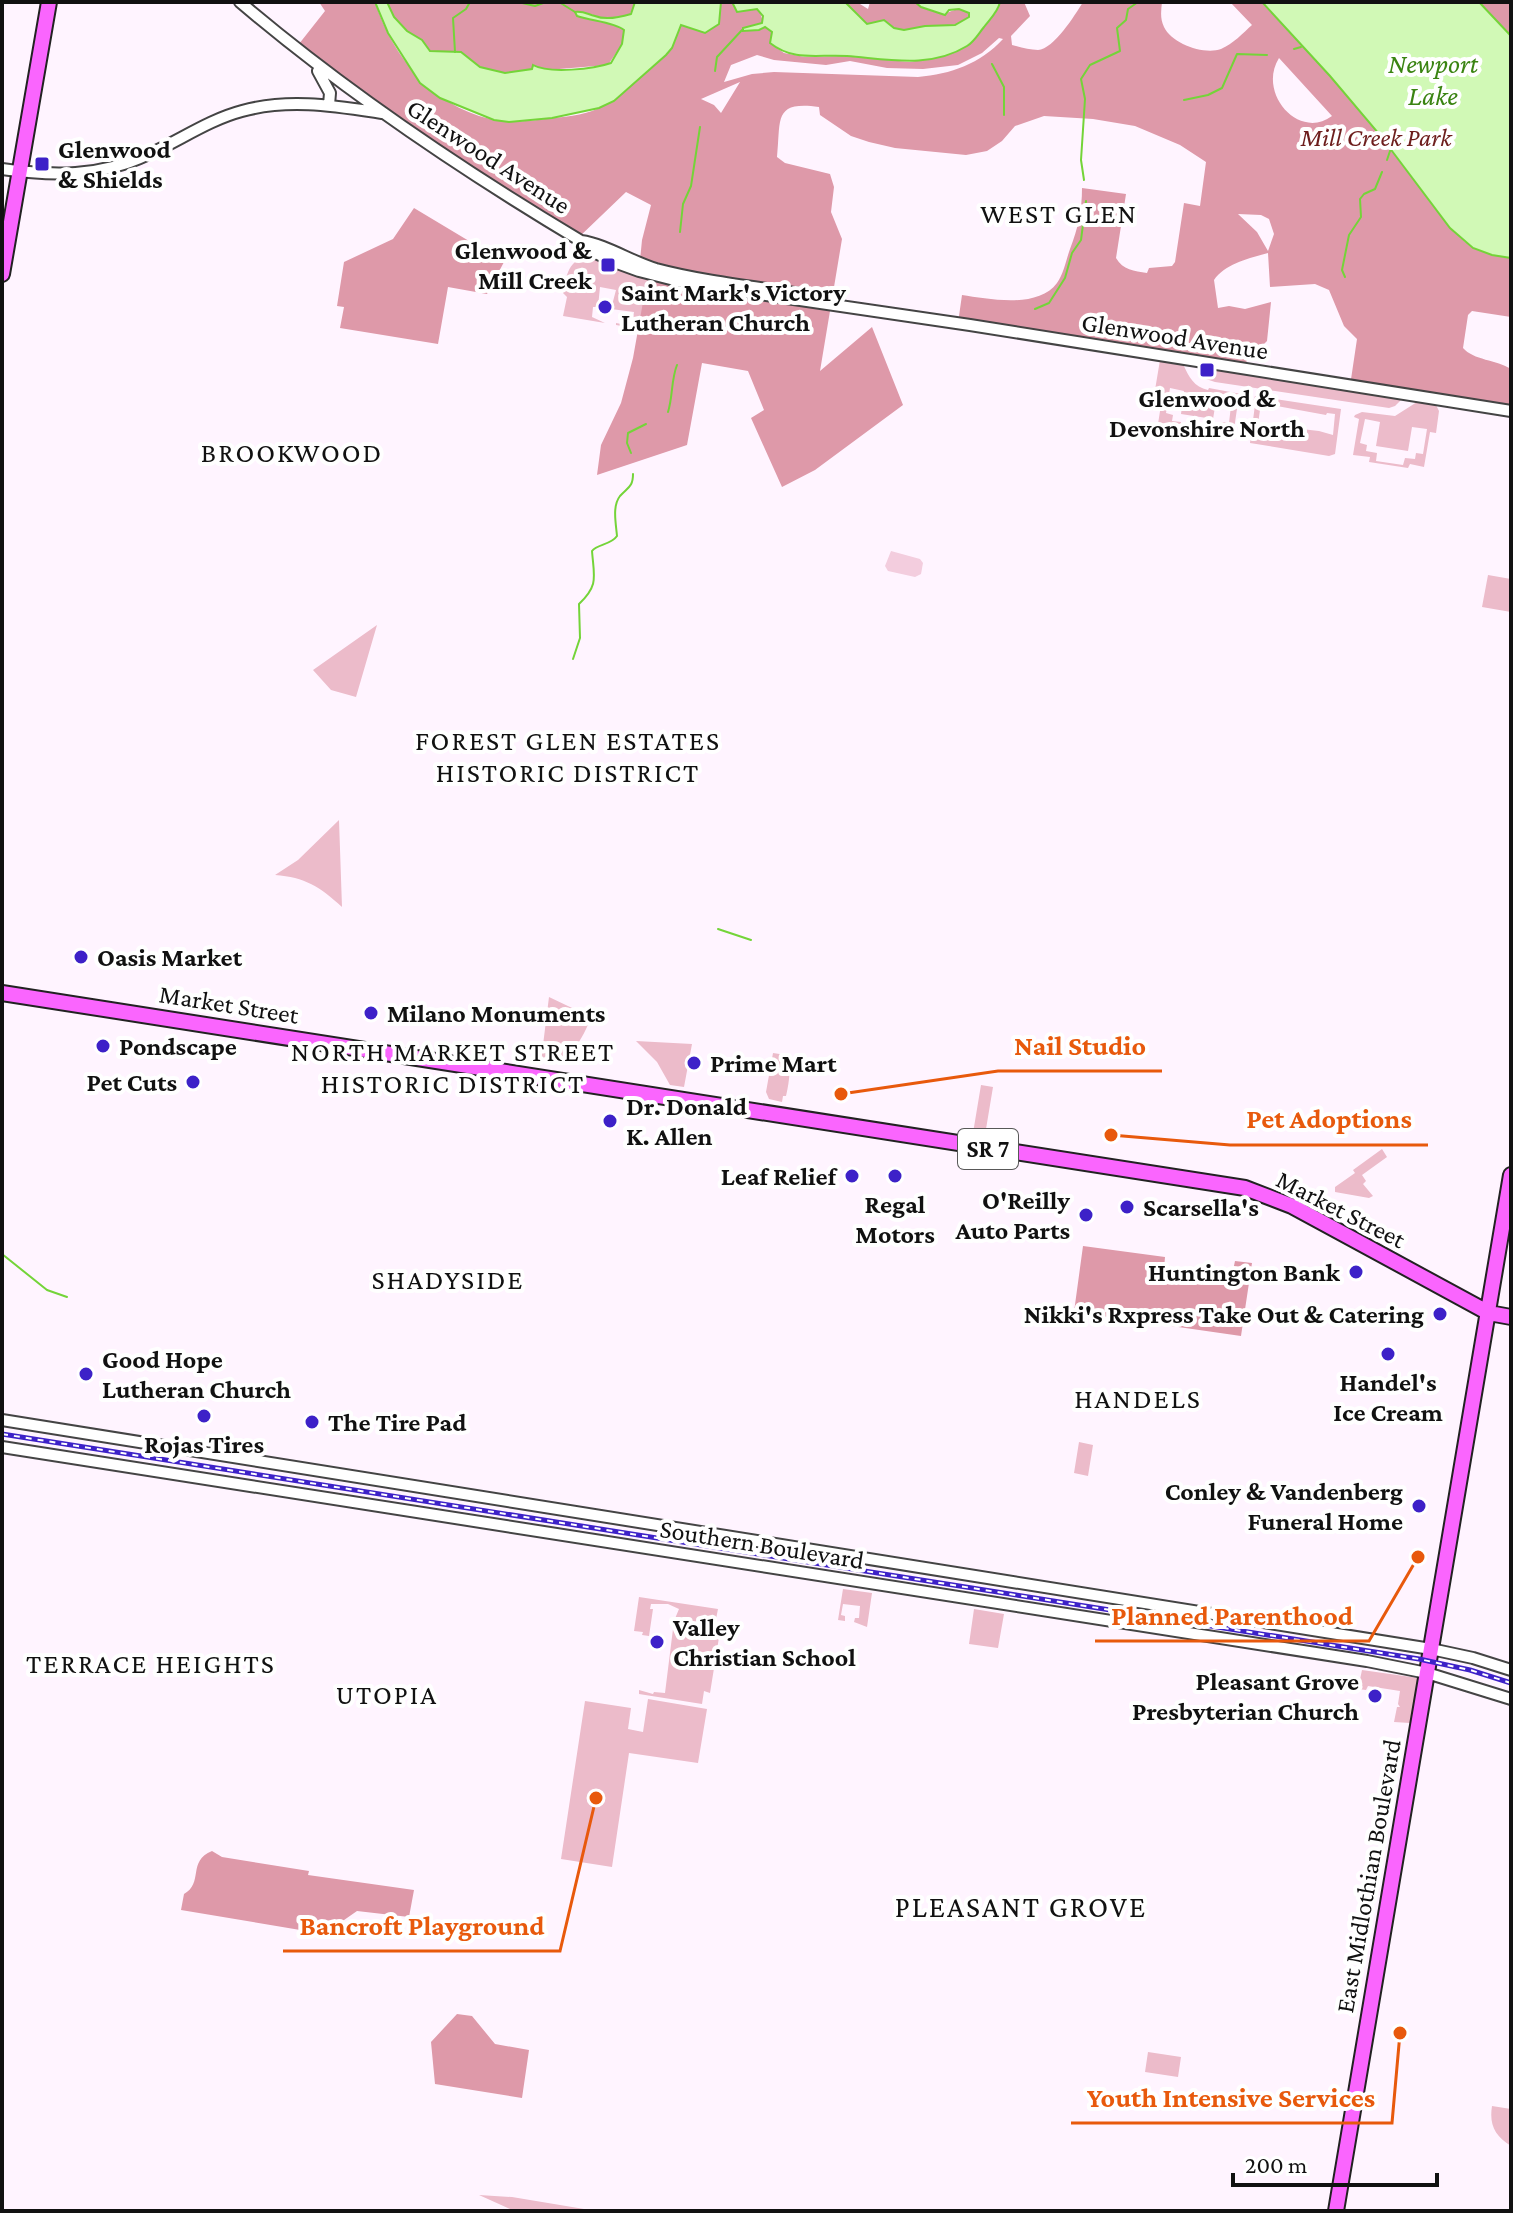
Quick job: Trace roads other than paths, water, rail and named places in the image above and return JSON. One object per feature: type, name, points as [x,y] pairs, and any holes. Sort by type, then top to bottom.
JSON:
[{"type":"main road","points":[[2,274],[49,2]]},
{"type":"main road","name":"Market Street","points":[[2,993],[1245,1188],[1292,1206],[1489,1313],[1511,1317]]},
{"type":"main road","name":"East Midlothian Boulevard","points":[[1336,2211],[1511,1175]]},
{"type":"street","points":[[240,2],[312,63],[384,114]]},
{"type":"street","points":[[312,63],[326,83],[330,93],[329,105]]},
{"type":"street","name":"Glenwood Avenue","points":[[2,169],[44,175],[89,172],[146,156],[204,125],[240,111],[284,104],[329,105],[384,114],[581,241],[587,249],[658,273],[820,304],[831,303],[1511,411]]},
{"type":"street","name":"Southern Boulevard","points":[[2,1420],[1431,1649],[1511,1670]]},
{"type":"street","name":"Southern Boulevard","points":[[2,1447],[1288,1648],[1427,1673],[1511,1699]]},
{"type":"water","points":[[375,2],[387,2],[394,17],[407,31],[422,40],[430,51],[461,52],[480,67],[505,73],[532,69],[533,65],[572,70],[611,63],[622,44],[624,30],[577,16],[575,12],[613,18],[631,14],[635,2],[721,2],[719,24],[705,33],[681,25],[666,55],[614,101],[599,108],[552,118],[509,122],[494,120],[440,98],[420,83],[388,33]]},
{"type":"water","points":[[732,2],[845,2],[867,24],[884,20],[894,28],[904,30],[955,25],[969,17],[969,13],[959,9],[949,10],[945,15],[915,2],[1000,2],[994,15],[967,46],[938,58],[908,61],[788,53],[770,43],[772,32],[765,27],[743,31],[743,28],[762,23],[763,16],[757,9],[737,12]]},
{"type":"water","name":"Newport Lake","points":[[1262,2],[1479,2],[1511,36],[1511,258],[1473,248],[1450,228],[1380,135]]},
{"type":"waterway","points":[[455,52],[453,18],[470,2]]},
{"type":"waterway","points":[[518,2],[535,6],[546,2]]},
{"type":"waterway","points":[[559,2],[575,12]]},
{"type":"waterway","points":[[1084,180],[1081,160],[1085,99],[1081,79],[1090,65],[1120,51],[1117,28],[1126,20],[1128,9],[1138,2]]},
{"type":"waterway","points":[[715,71],[717,57],[742,30]]},
{"type":"waterway","points":[[1294,49],[1301,47]]},
{"type":"waterway","points":[[1184,100],[1208,95],[1222,88],[1237,54],[1267,55]]},
{"type":"waterway","points":[[992,64],[1004,87],[1004,115]]},
{"type":"waterway","points":[[680,232],[700,127]]},
{"type":"waterway","points":[[1387,160],[1391,148]]},
{"type":"waterway","points":[[1345,277],[1342,270],[1349,235],[1361,217],[1360,199],[1375,189],[1382,172]]},
{"type":"waterway","points":[[1035,309],[1049,303],[1065,278],[1072,253],[1081,240],[1086,201]]},
{"type":"waterway","points":[[668,412],[677,365]]},
{"type":"waterway","points":[[631,453],[627,443],[628,433],[646,424]]},
{"type":"waterway","points":[[573,659],[580,638],[579,604],[590,591],[594,580],[592,551],[617,536],[616,505],[631,484],[633,474]]},
{"type":"waterway","points":[[718,929],[751,940]]},
{"type":"waterway","points":[[2,1254],[47,1290],[67,1297]]},
{"type":"railway","points":[[2,1434],[1419,1659],[1511,1683]]},
{"type":"place","name":"Glenwood & Shields","points":[[42,164]]},
{"type":"place","name":"Glenwood & Mill Creek","points":[[608,265]]},
{"type":"place","name":"Saint Mark's Victory Lutheran Church","points":[[605,307]]},
{"type":"place","name":"Glenwood & Devonshire North","points":[[1207,370]]},
{"type":"place","name":"Oasis Market","points":[[81,957]]},
{"type":"place","name":"Milano Monuments","points":[[371,1013]]},
{"type":"place","name":"Pondscape","points":[[103,1046]]},
{"type":"place","name":"Prime Mart","points":[[694,1063]]},
{"type":"place","name":"Pet Cuts","points":[[193,1082]]},
{"type":"place","name":"Nail Studio","points":[[841,1094]]},
{"type":"place","name":"Dr. Donald K. Allen","points":[[610,1121]]},
{"type":"place","name":"Pet Adoptions","points":[[1111,1135]]},
{"type":"place","name":"Leaf Relief","points":[[852,1176]]},
{"type":"place","name":"Regal Motors","points":[[895,1176]]},
{"type":"place","name":"Scarsella's","points":[[1127,1207]]},
{"type":"place","name":"O'Reilly Auto Parts","points":[[1086,1215]]},
{"type":"place","name":"Huntington Bank","points":[[1356,1272]]},
{"type":"place","name":"Nikki's Rxpress Take Out & Catering","points":[[1440,1314]]},
{"type":"place","name":"Handel's Ice Cream","points":[[1388,1354]]},
{"type":"place","name":"Good Hope Lutheran Church","points":[[86,1374]]},
{"type":"place","name":"Rojas Tires","points":[[204,1416]]},
{"type":"place","name":"The Tire Pad","points":[[312,1422]]},
{"type":"place","name":"Conley & Vandenberg Funeral Home","points":[[1419,1506]]},
{"type":"place","name":"Planned Parenthood","points":[[1418,1557]]},
{"type":"place","name":"Valley Christian School","points":[[657,1642]]},
{"type":"place","name":"Pleasant Grove Presbyterian Church","points":[[1375,1696]]},
{"type":"place","name":"Bancroft Playground","points":[[596,1798]]},
{"type":"place","name":"Youth Intensive Services","points":[[1400,2033]]},
{"type":"district","name":"WEST GLEN","points":[[1059,213]]},
{"type":"district","name":"BROOKWOOD","points":[[292,452]]},
{"type":"district","name":"FOREST GLEN ESTATES HISTORIC DISTRICT","points":[[568,756]]},
{"type":"district","name":"NORTH MARKET STREET HISTORIC DISTRICT","points":[[453,1067]]},
{"type":"district","name":"SHADYSIDE","points":[[448,1279]]},
{"type":"district","name":"HANDELS","points":[[1138,1398]]},
{"type":"district","name":"TERRACE HEIGHTS","points":[[151,1663]]},
{"type":"district","name":"UTOPIA","points":[[387,1694]]},
{"type":"district","name":"PLEASANT GROVE","points":[[1021,1907]]},
{"type":"park label","name":"Mill Creek Park","points":[[1376,137]]}]
